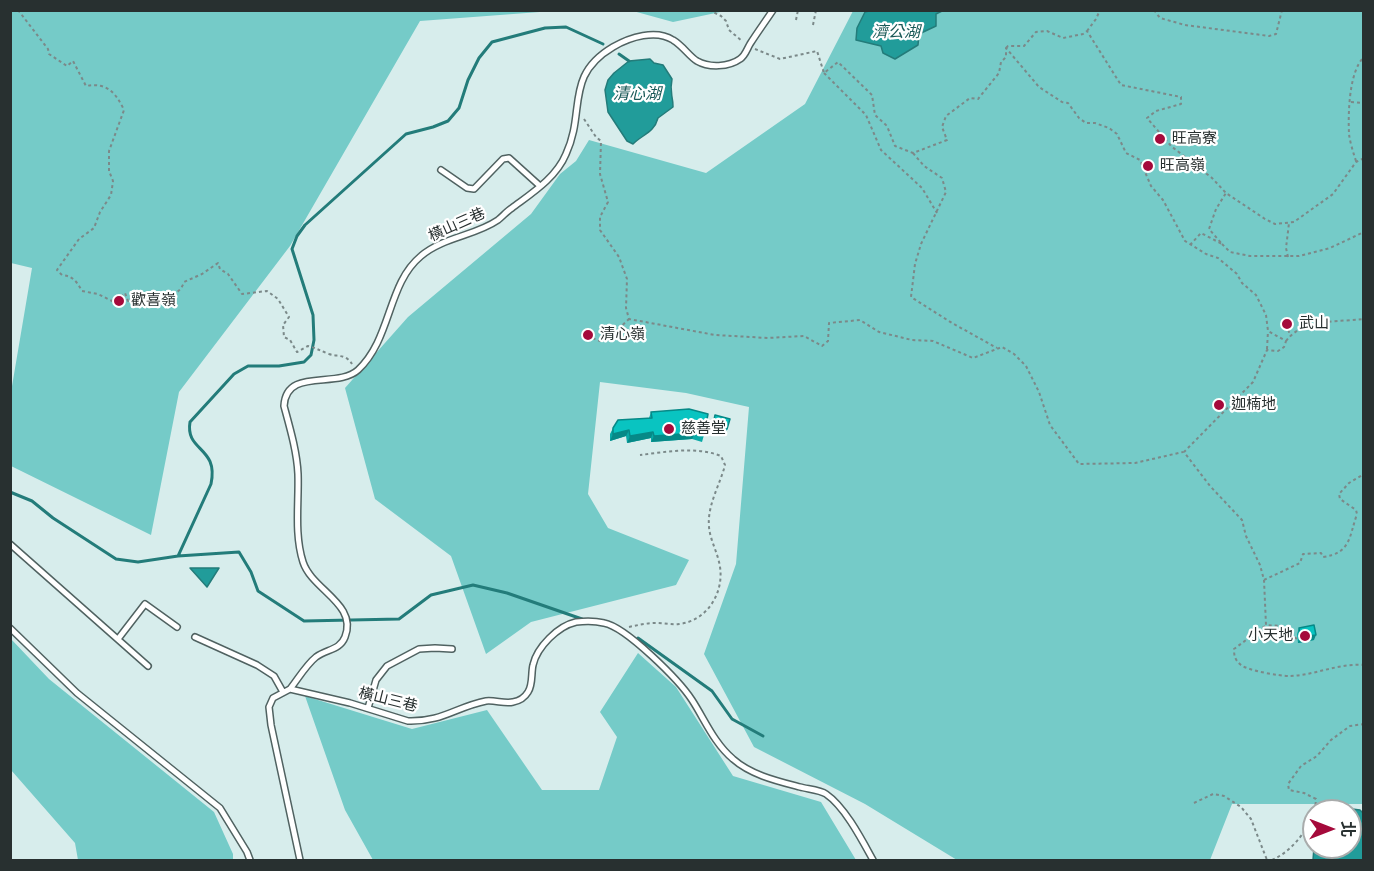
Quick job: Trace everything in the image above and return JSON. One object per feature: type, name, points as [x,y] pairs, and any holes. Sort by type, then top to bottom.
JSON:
[{"type":"lane","name":"橫山三巷","points":[[356,371],[374,350],[407,272],[421,255],[454,237],[483,229],[500,219],[555,172],[566,155],[577,109],[580,84],[591,64],[627,40],[658,34],[672,39],[696,60],[710,66],[733,63],[742,58],[773,10]]},
{"type":"lane","points":[[441,170],[466,188],[474,189],[503,159],[509,158],[540,186]]},
{"type":"lane","points":[[300,861],[268,707],[273,698],[290,689],[314,658],[339,647],[348,623],[346,613],[311,578],[302,559],[298,536],[297,467],[284,406],[285,396],[300,383],[336,378],[356,371]]},
{"type":"lane","points":[[10,544],[148,666]]},
{"type":"lane","points":[[118,639],[145,604],[177,627]]},
{"type":"lane","name":"橫山三巷","points":[[290,689],[368,708],[408,721],[427,721],[488,701],[511,703],[520,700],[530,690],[533,664],[540,649],[563,628],[576,622],[604,623],[616,628],[662,664],[692,700],[721,747],[734,760],[747,769],[780,782],[825,794],[848,818],[873,861]]},
{"type":"lane","points":[[10,628],[77,693],[220,808],[249,861]]},
{"type":"lane","points":[[195,637],[274,676],[283,692]]},
{"type":"lane","points":[[368,708],[376,680],[387,666],[419,649],[452,649]]},
{"type":"path","points":[[18,10],[49,54],[67,66],[73,61],[86,86],[94,84],[110,89],[116,94],[124,110],[109,151],[109,171],[113,181],[111,195],[100,212],[94,228],[79,239],[57,270],[62,275],[69,276],[76,281],[82,291],[98,294],[112,301],[119,299],[125,293],[128,301],[133,300],[139,294],[148,302],[153,303],[158,299],[172,296],[182,288],[184,282],[202,274],[218,262],[220,269],[228,274],[242,294],[267,291],[279,298],[289,317],[283,326],[284,337],[290,340],[297,352],[308,346],[321,349],[330,355],[339,355],[349,359],[356,371]]},
{"type":"path","points":[[709,10],[721,16],[726,21],[729,30],[748,46],[780,59],[817,51],[824,74],[866,115],[881,150],[922,188],[937,213]]},
{"type":"path","points":[[796,20],[798,10]]},
{"type":"path","points":[[813,25],[816,10]]},
{"type":"path","points":[[1006,48],[1024,46],[1036,32],[1047,31],[1063,38],[1083,34],[1096,19],[1100,10]]},
{"type":"path","points":[[1154,10],[1160,18],[1185,25],[1269,36],[1276,34],[1282,10]]},
{"type":"path","points":[[1087,31],[1121,85],[1172,94],[1181,98],[1181,104],[1156,111],[1148,118],[1171,146],[1212,178],[1226,193],[1275,224],[1294,222],[1333,194],[1356,162],[1364,158]]},
{"type":"path","points":[[913,153],[947,140],[942,128],[946,116],[970,98],[978,99],[999,73],[1001,62],[1006,57],[1006,48]]},
{"type":"path","points":[[629,319],[715,335],[768,338],[804,336],[822,346],[828,341],[828,323],[860,320],[879,332],[912,340],[933,341],[973,358],[1002,347],[1014,354],[1026,366],[1039,393],[1050,425],[1078,464],[1135,463],[1184,452],[1253,382],[1267,350],[1268,331],[1262,304],[1256,295],[1242,283],[1237,274],[1218,258],[1206,254],[1185,241],[1163,200],[1151,186],[1140,160],[1126,153],[1117,134],[1109,128],[1095,123],[1086,123],[1078,118],[1068,103],[1062,102],[1039,87],[1006,48]]},
{"type":"path","points":[[1356,162],[1349,135],[1350,102],[1358,62],[1364,57]]},
{"type":"path","points":[[824,74],[838,62],[872,95],[875,115],[887,126],[895,146],[913,153],[924,166],[942,178],[946,192],[921,244],[915,264],[911,297],[997,348]]},
{"type":"path","points":[[1350,102],[1364,103]]},
{"type":"path","points":[[577,109],[596,137],[602,141],[600,174],[608,202],[600,217],[600,230],[619,257],[627,279],[629,319]]},
{"type":"path","points":[[1226,193],[1216,209],[1209,230],[1230,252],[1250,256],[1299,256],[1330,248],[1364,232]]},
{"type":"path","points":[[1288,257],[1286,248],[1289,223]]},
{"type":"path","points":[[1191,245],[1201,233],[1222,244]]},
{"type":"path","points":[[1267,350],[1278,351],[1284,347],[1290,336],[1308,325],[1364,318]]},
{"type":"path","points":[[587,336],[600,341],[629,319]]},
{"type":"path","points":[[1287,324],[1290,336]]},
{"type":"path","points":[[1268,331],[1286,341]]},
{"type":"path","points":[[616,628],[654,623],[680,624],[696,618],[717,596],[721,579],[709,528],[713,498],[725,465],[721,456],[690,451],[640,455]]},
{"type":"path","points":[[1184,452],[1210,486],[1242,520],[1264,580],[1266,625]]},
{"type":"path","points":[[1264,580],[1300,563],[1303,554],[1321,553],[1323,557],[1335,555],[1348,546],[1357,514],[1356,510],[1340,499],[1339,494],[1349,483],[1364,474]]},
{"type":"path","points":[[1298,639],[1280,626],[1266,625],[1234,649],[1234,657],[1242,667],[1289,676],[1348,664],[1364,665]]},
{"type":"path","points":[[1316,799],[1304,793],[1289,790],[1288,784],[1301,766],[1317,756],[1331,740],[1350,726],[1364,724]]},
{"type":"path","points":[[1194,803],[1213,794],[1224,796],[1241,807],[1251,819],[1267,861]]},
{"type":"path","points":[[1272,861],[1283,856],[1302,835]]},
{"type":"shaded area","points":[[11,10],[553,11],[420,21],[290,246],[179,392],[151,535],[11,466],[11,392],[32,268],[11,263]]},
{"type":"shaded area","points":[[633,11],[725,11],[673,22]]},
{"type":"shaded area","points":[[853,11],[1363,11],[1363,804],[1362,799],[1302,799],[1302,804],[1232,804],[1210,860],[957,860],[865,804],[754,747],[704,654],[736,564],[749,407],[686,393],[600,382],[588,494],[608,528],[689,560],[676,585],[531,622],[486,654],[451,556],[375,499],[345,388],[408,317],[531,214],[560,174],[576,161],[589,140],[706,173],[805,104]]},
{"type":"shaded area","points":[[11,639],[49,679],[214,812],[233,854],[233,860],[78,860],[75,843],[11,770]]},
{"type":"shaded area","points":[[638,653],[676,687],[733,776],[821,802],[856,860],[373,860],[345,810],[305,696],[412,729],[487,710],[542,790],[599,790],[617,737],[600,712]]},
{"type":"water","name":"濟公湖","points":[[942,11],[936,14],[936,26],[919,34],[918,45],[895,59],[883,53],[881,46],[856,40],[857,28],[865,12]]},
{"type":"water","name":"清心湖","points":[[650,59],[654,63],[663,65],[672,79],[673,107],[658,118],[651,130],[633,144],[627,141],[608,112],[605,90],[608,80],[629,61]]},
{"type":"water","points":[[190,568],[219,568],[207,587]]},
{"type":"water","points":[[1363,813],[1363,860],[1313,860],[1362,859]]},
{"type":"building","points":[[689,409],[708,414],[704,435],[695,433],[654,436],[653,432],[630,436],[629,430],[613,434],[613,428],[618,420],[652,418],[651,412]]},
{"type":"building","points":[[715,415],[730,419],[727,429],[713,425]]},
{"type":"building","points":[[1314,625],[1316,635],[1300,637],[1299,628]]},
{"type":"waterway","points":[[178,556],[211,484],[210,462],[192,439],[190,422],[234,374],[248,366],[279,366],[304,362],[311,355],[314,340],[313,315],[292,249],[305,225],[406,134],[448,121],[459,108],[468,80],[479,58],[492,42],[545,28],[566,27],[603,44]]},
{"type":"waterway","points":[[619,54],[629,61]]},
{"type":"waterway","points":[[10,492],[32,501],[53,518],[116,559],[138,562],[178,556],[239,552],[251,572],[258,591],[304,621],[399,619],[431,595],[473,585],[507,593],[582,619]]},
{"type":"waterway","points":[[638,638],[712,691],[732,719],[763,736]]},
{"type":"place","name":"旺高寮","points":[[1160,139]]},
{"type":"place","name":"旺高嶺","points":[[1148,166]]},
{"type":"place","name":"歡喜嶺","points":[[119,301]]},
{"type":"place","name":"武山","points":[[1287,324]]},
{"type":"place","name":"清心嶺","points":[[588,335]]},
{"type":"place","name":"迦楠地","points":[[1219,405]]},
{"type":"place","name":"慈善堂","points":[[669,429]]},
{"type":"place","name":"小天地","points":[[1305,636]]}]
